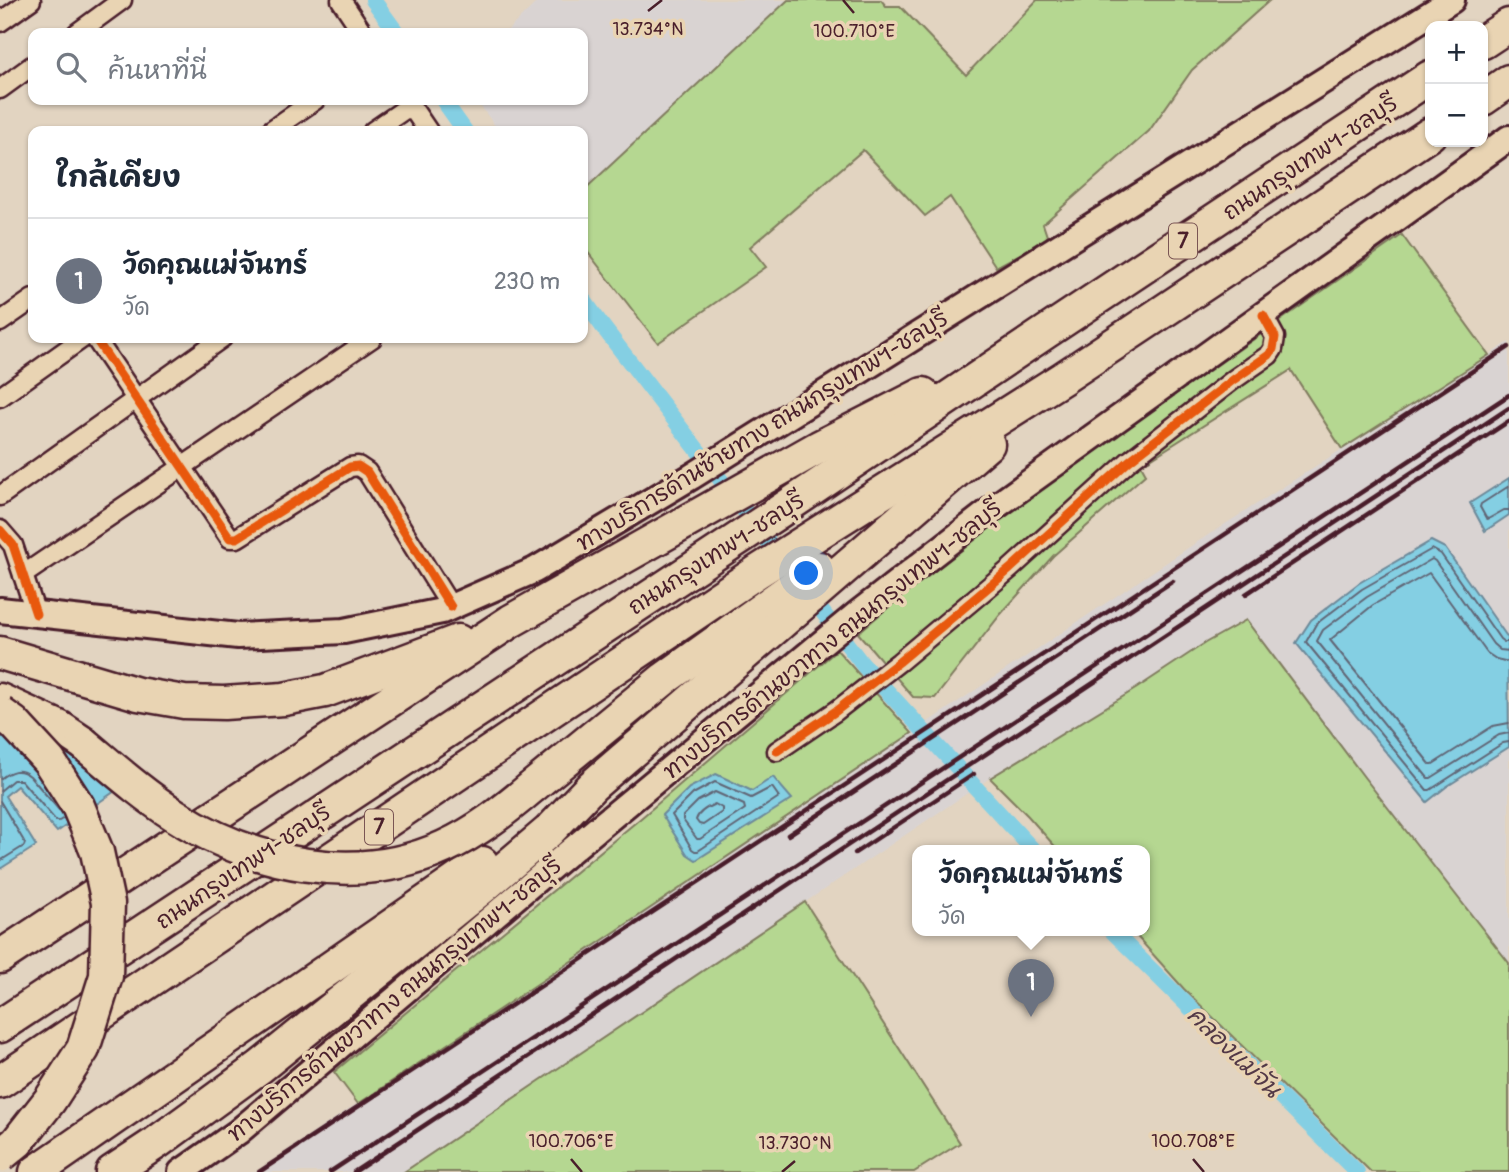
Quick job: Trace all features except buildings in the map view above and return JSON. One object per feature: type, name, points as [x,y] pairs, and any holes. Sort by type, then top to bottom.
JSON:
[{"type":"highway","points":[[1488,40],[1509,25]]},
{"type":"highway","name":"ถนนกรุงเทพฯ-ชลบุรี","points":[[0,1026],[1425,81]]},
{"type":"highway","points":[[1488,96],[1509,81]]},
{"type":"highway","name":"ถนนกรุงเทพฯ-ชลบุรี","points":[[0,1082],[757,572],[820,561],[1063,378],[1425,137]]},
{"type":"highway","points":[[0,957],[511,621],[759,480],[1046,332]]},
{"type":"highway","points":[[112,1172],[260,1067],[483,887],[549,831],[592,786],[781,608],[820,561],[920,503],[1063,378]]},
{"type":"highway","points":[[0,700],[59,727],[174,815],[210,836],[243,850],[308,865],[369,867],[395,864],[444,847],[491,820],[664,679],[781,608]]},
{"type":"highway","points":[[0,653],[138,694],[184,702],[284,699],[325,691],[511,621]]},
{"type":"highway","points":[[0,713],[14,723],[49,761],[78,806],[97,852],[108,903],[106,976],[83,1049],[50,1100],[17,1142],[0,1156]]},
{"type":"highway","points":[[36,1172],[459,879],[543,816],[592,786]]},
{"type":"main road","name":"ทางบริการด้านซ้ายทาง ถนนกรุงเทพฯ-ชลบุรี","points":[[0,610],[238,636],[344,631],[442,611],[535,570],[691,477],[1452,0]]},
{"type":"main road","name":"ทางบริการด้านขวาทาง ถนนกรุงเทพฯ-ชลบุรี","points":[[181,1172],[237,1132],[858,613],[988,512],[1509,138]]},
{"type":"street","points":[[0,22],[31,0]]},
{"type":"street","points":[[83,28],[122,0]]},
{"type":"street","points":[[341,0],[360,28]]},
{"type":"street","points":[[0,89],[28,69]]},
{"type":"street","points":[[277,126],[307,105]]},
{"type":"street","points":[[379,126],[405,105]]},
{"type":"street","points":[[411,105],[425,126]]},
{"type":"street","points":[[0,322],[28,302]]},
{"type":"street","points":[[777,751],[836,711],[899,662],[1010,569],[1129,461],[1269,355],[1275,337],[1263,315]]},
{"type":"street","points":[[0,397],[76,343]]},
{"type":"street","points":[[98,343],[230,538],[237,538],[350,467],[358,466],[367,472],[451,607]]},
{"type":"street","points":[[0,496],[215,343]]},
{"type":"street","points":[[23,575],[365,343]]},
{"type":"street","points":[[0,530],[13,545],[36,614]]},
{"type":"shaded area","points":[[539,0],[788,0],[588,186],[588,126],[495,126],[480,105],[588,105],[588,28],[510,28]]},
{"type":"shaded area","points":[[1509,342],[1509,963],[1246,620],[990,778],[403,1172],[255,1172],[1191,546]]},
{"type":"green space","points":[[788,0],[881,0],[886,6],[900,6],[966,75],[1037,0],[1270,0],[1192,70],[1149,131],[1043,224],[1048,239],[996,267],[950,197],[925,216],[863,150],[750,247],[766,267],[658,343],[588,252],[588,186]]},
{"type":"green space","points":[[1402,235],[1489,355],[1342,449],[1291,370],[1141,465],[1146,474],[1053,556],[1000,615],[935,698],[913,697],[858,633],[968,540]]},
{"type":"green space","points":[[1246,620],[1509,963],[1509,1172],[1371,1172],[1184,989],[1136,936],[1150,936],[1150,845],[1054,845],[990,778]]},
{"type":"green space","points":[[837,650],[912,733],[358,1104],[334,1072],[641,818]]},
{"type":"green space","points":[[805,902],[960,1143],[914,1172],[404,1172]]},
{"type":"water","points":[[1509,478],[1509,515],[1485,531],[1470,503]]},
{"type":"water","points":[[1431,541],[1445,548],[1508,638],[1509,747],[1427,802],[1296,643],[1311,620],[1359,583]]},
{"type":"water","points":[[0,727],[111,760],[115,791],[57,832],[17,786],[5,796],[36,846],[0,869]]},
{"type":"water","points":[[716,774],[752,791],[773,777],[792,799],[696,860],[687,854],[662,815],[689,788]]},
{"type":"waterway","points":[[373,0],[393,28]]},
{"type":"waterway","points":[[447,105],[461,126]]},
{"type":"waterway","points":[[588,306],[783,561]]},
{"type":"waterway","name":"คลองแม่จัน","points":[[808,593],[863,665],[1028,845]]},
{"type":"waterway","name":"คลองแม่จัน","points":[[1117,936],[1357,1172]]},
{"type":"railway","points":[[259,1172],[1509,347]]},
{"type":"railway","points":[[330,1172],[1509,395]]},
{"type":"railway","points":[[354,1172],[1509,408]]},
{"type":"railway","points":[[1246,594],[1509,421]]},
{"type":"railway","points":[[788,835],[1173,581]]},
{"type":"railway","points":[[855,853],[974,774]]},
{"type":"cycle path","points":[[777,751],[836,711],[899,662],[1010,569],[1129,461],[1269,355],[1275,337],[1263,315]]},
{"type":"cycle path","points":[[98,343],[230,538],[237,538],[350,467],[358,466],[367,472],[451,607]]},
{"type":"cycle path","points":[[0,530],[13,545],[36,614]]},
{"type":"place","name":"วัดคุณแม่จันทร์","points":[[1031,1017]]}]
